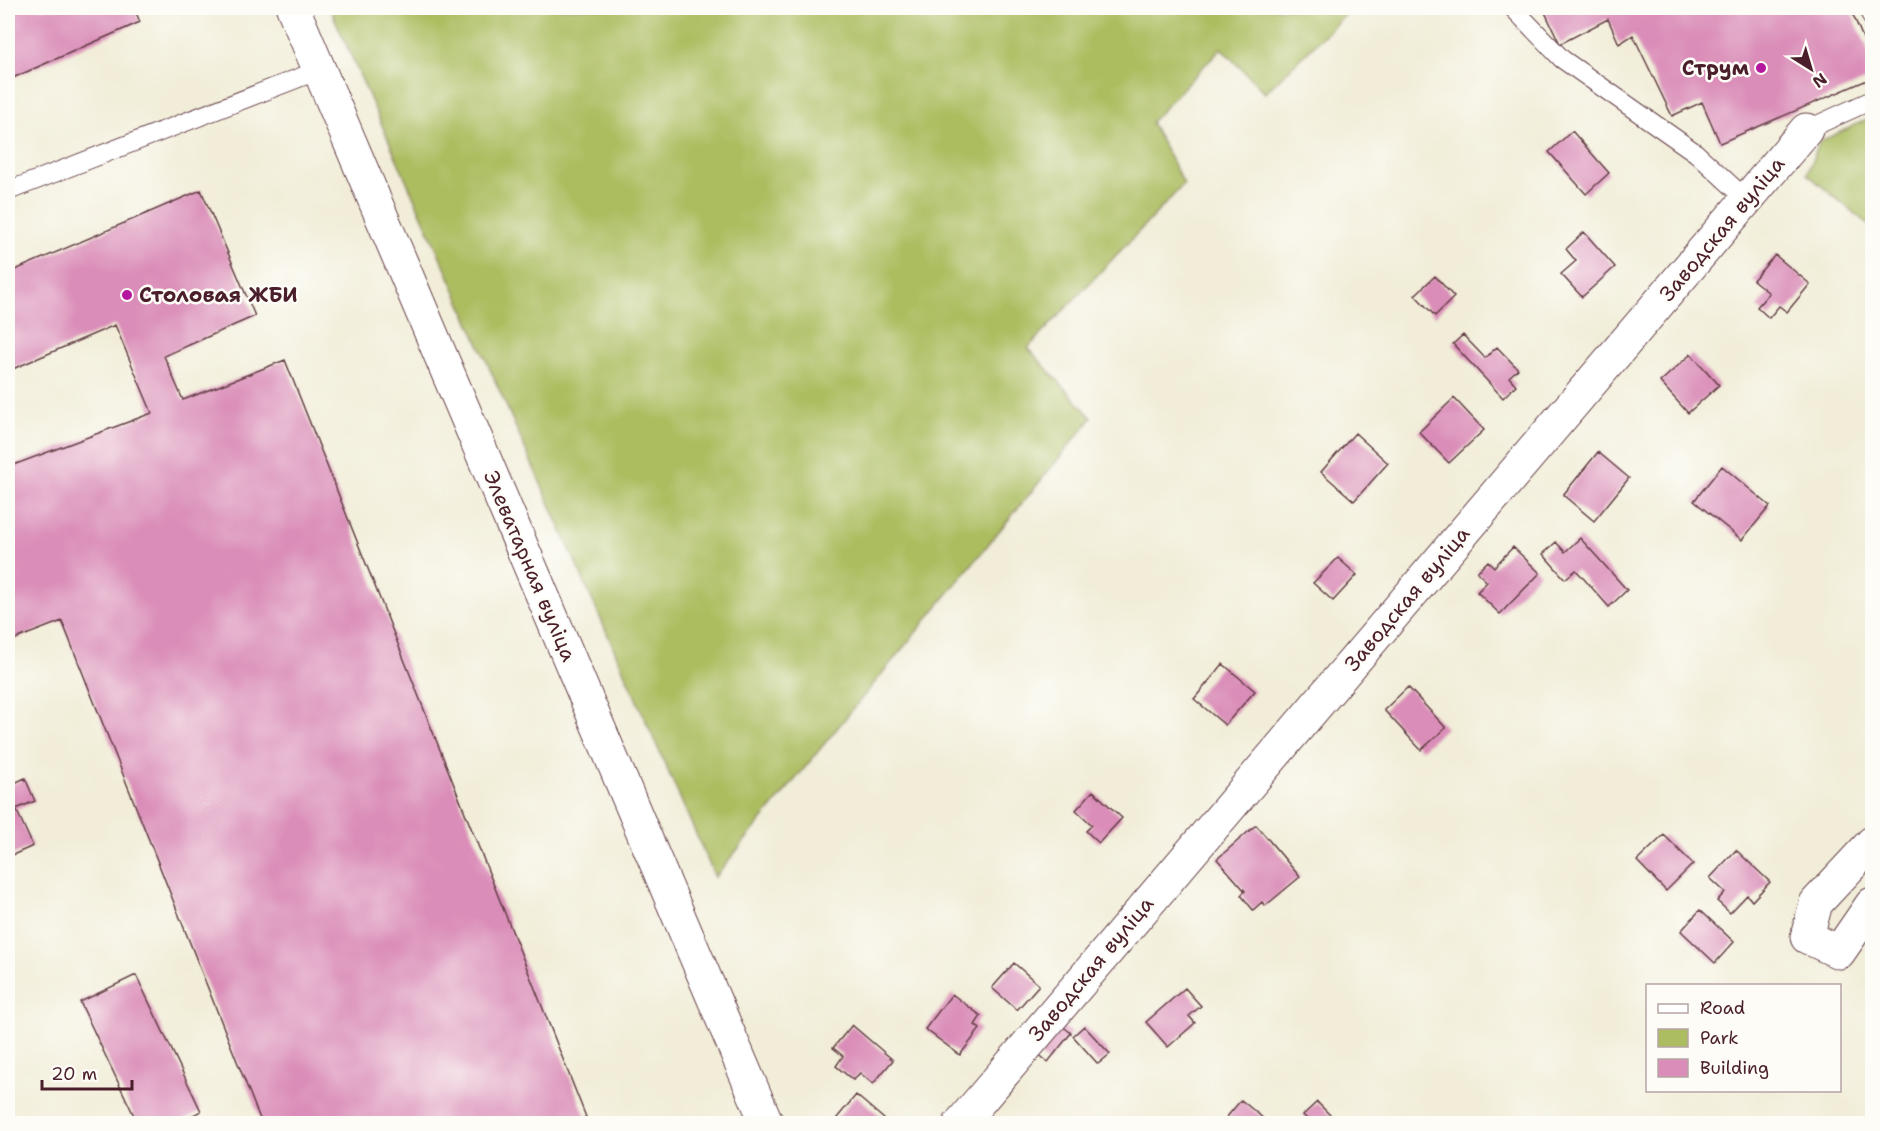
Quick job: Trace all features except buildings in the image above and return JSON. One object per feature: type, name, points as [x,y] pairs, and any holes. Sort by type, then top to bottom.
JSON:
[{"type":"street","name":"Элеватарная вуліца","points":[[293,8],[767,1124]]},
{"type":"street","name":"Заводская вуліца","points":[[960,1124],[1806,130]]},
{"type":"street","points":[[1872,843],[1816,903],[1807,937],[1839,952],[1872,904]]},
{"type":"lane","points":[[1513,8],[1562,59],[1696,153],[1747,200]]},
{"type":"lane","points":[[1868,8],[1872,18]]},
{"type":"lane","points":[[8,191],[319,70]]},
{"type":"lane","name":"Заводская вуліца","points":[[1806,130],[1872,100]]},
{"type":"green space","points":[[330,8],[1351,9],[1265,93],[1221,48],[1151,122],[1184,184],[1028,348],[1092,418],[715,877]]},
{"type":"green space","points":[[1872,117],[1872,228],[1807,174],[1819,142]]},
{"type":"place","name":"Струм","points":[[1761,68]]},
{"type":"place","name":"Столовая ЖБИ","points":[[127,295]]}]
